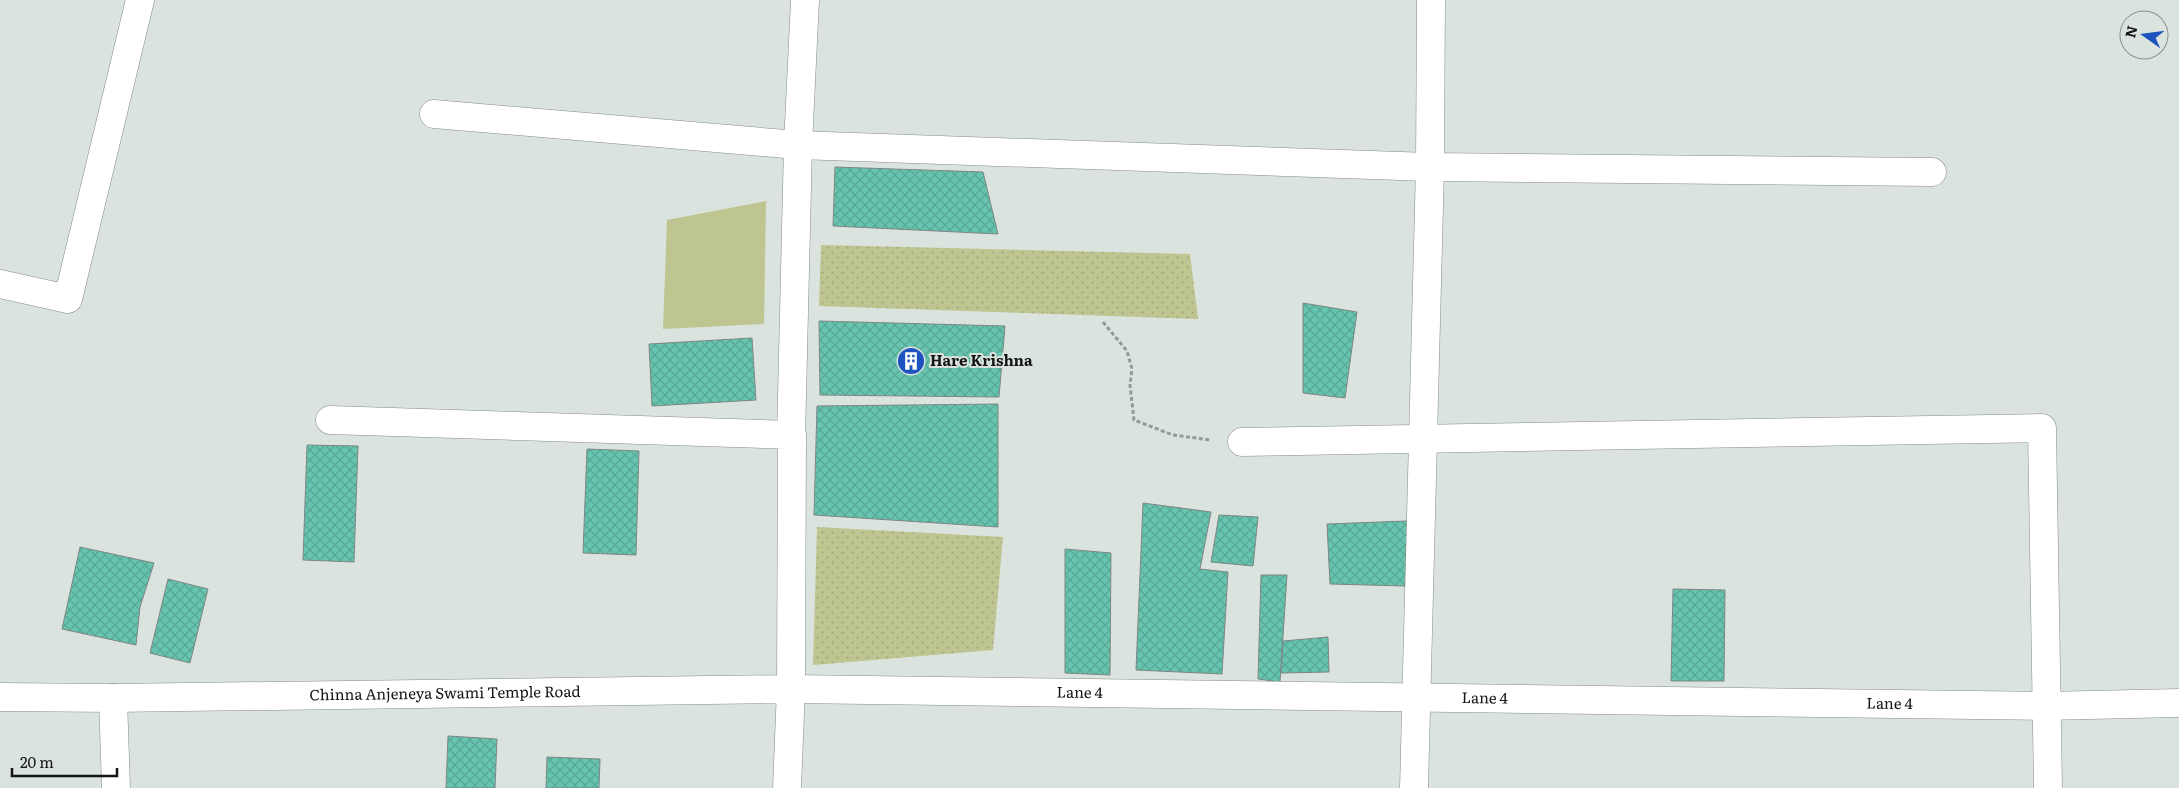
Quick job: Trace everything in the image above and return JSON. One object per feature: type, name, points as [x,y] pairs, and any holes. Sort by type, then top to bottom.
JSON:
[{"type":"street","points":[[0,284],[68,299],[140,0]]},
{"type":"street","points":[[787,788],[791,689],[791,438],[798,145],[805,0]]},
{"type":"street","points":[[1414,788],[1430,167],[1431,0]]},
{"type":"street","points":[[434,114],[798,145],[1430,167],[1932,172]]},
{"type":"street","points":[[330,420],[792,434],[791,438]]},
{"type":"street","points":[[1242,442],[2042,428],[2045,706],[2048,788]]},
{"type":"street","name":"Lane 4","points":[[791,689],[2045,706],[2179,703]]},
{"type":"street","name":"Chinna Anjeneya Swami Temple Road","points":[[0,698],[791,689]]},
{"type":"street","points":[[113,698],[116,788]]},
{"type":"path","points":[[1103,322],[1127,351],[1132,369],[1130,385],[1134,420],[1173,435],[1212,440]]},
{"type":"green space","points":[[766,201],[764,324],[663,329],[667,220]]},
{"type":"green space","points":[[821,245],[1190,254],[1198,319],[819,306]]},
{"type":"green space","points":[[817,527],[1003,537],[993,650],[813,665]]},
{"type":"building","points":[[835,167],[983,172],[998,234],[833,226]]},
{"type":"building","points":[[1303,303],[1357,312],[1345,398],[1303,393]]},
{"type":"building","name":"Hare Krishna","points":[[819,321],[1005,326],[999,397],[820,395]]},
{"type":"building","points":[[752,338],[756,400],[652,406],[649,344]]},
{"type":"building","points":[[998,404],[998,527],[814,515],[817,406]]},
{"type":"building","points":[[307,445],[358,446],[354,562],[303,560]]},
{"type":"building","points":[[587,449],[639,451],[636,555],[583,553]]},
{"type":"building","points":[[1143,503],[1211,512],[1200,569],[1228,572],[1222,674],[1136,670]]},
{"type":"building","points":[[1219,515],[1258,517],[1253,566],[1211,562]]},
{"type":"building","points":[[1407,521],[1405,586],[1330,584],[1327,524]]},
{"type":"building","points":[[80,547],[154,563],[140,607],[136,645],[62,629]]},
{"type":"building","points":[[1065,549],[1111,553],[1110,675],[1065,673]]},
{"type":"building","points":[[1261,575],[1287,575],[1280,682],[1258,679]]},
{"type":"building","points":[[168,579],[208,589],[190,663],[150,653]]},
{"type":"building","points":[[1673,589],[1725,590],[1724,681],[1671,681]]},
{"type":"building","points":[[1328,637],[1329,672],[1281,673],[1283,641]]},
{"type":"building","points":[[448,736],[497,739],[495,788],[446,788]]},
{"type":"building","points":[[547,757],[600,759],[599,788],[546,788]]},
{"type":"place","name":"Hare Krishna","points":[[911,361]]}]
